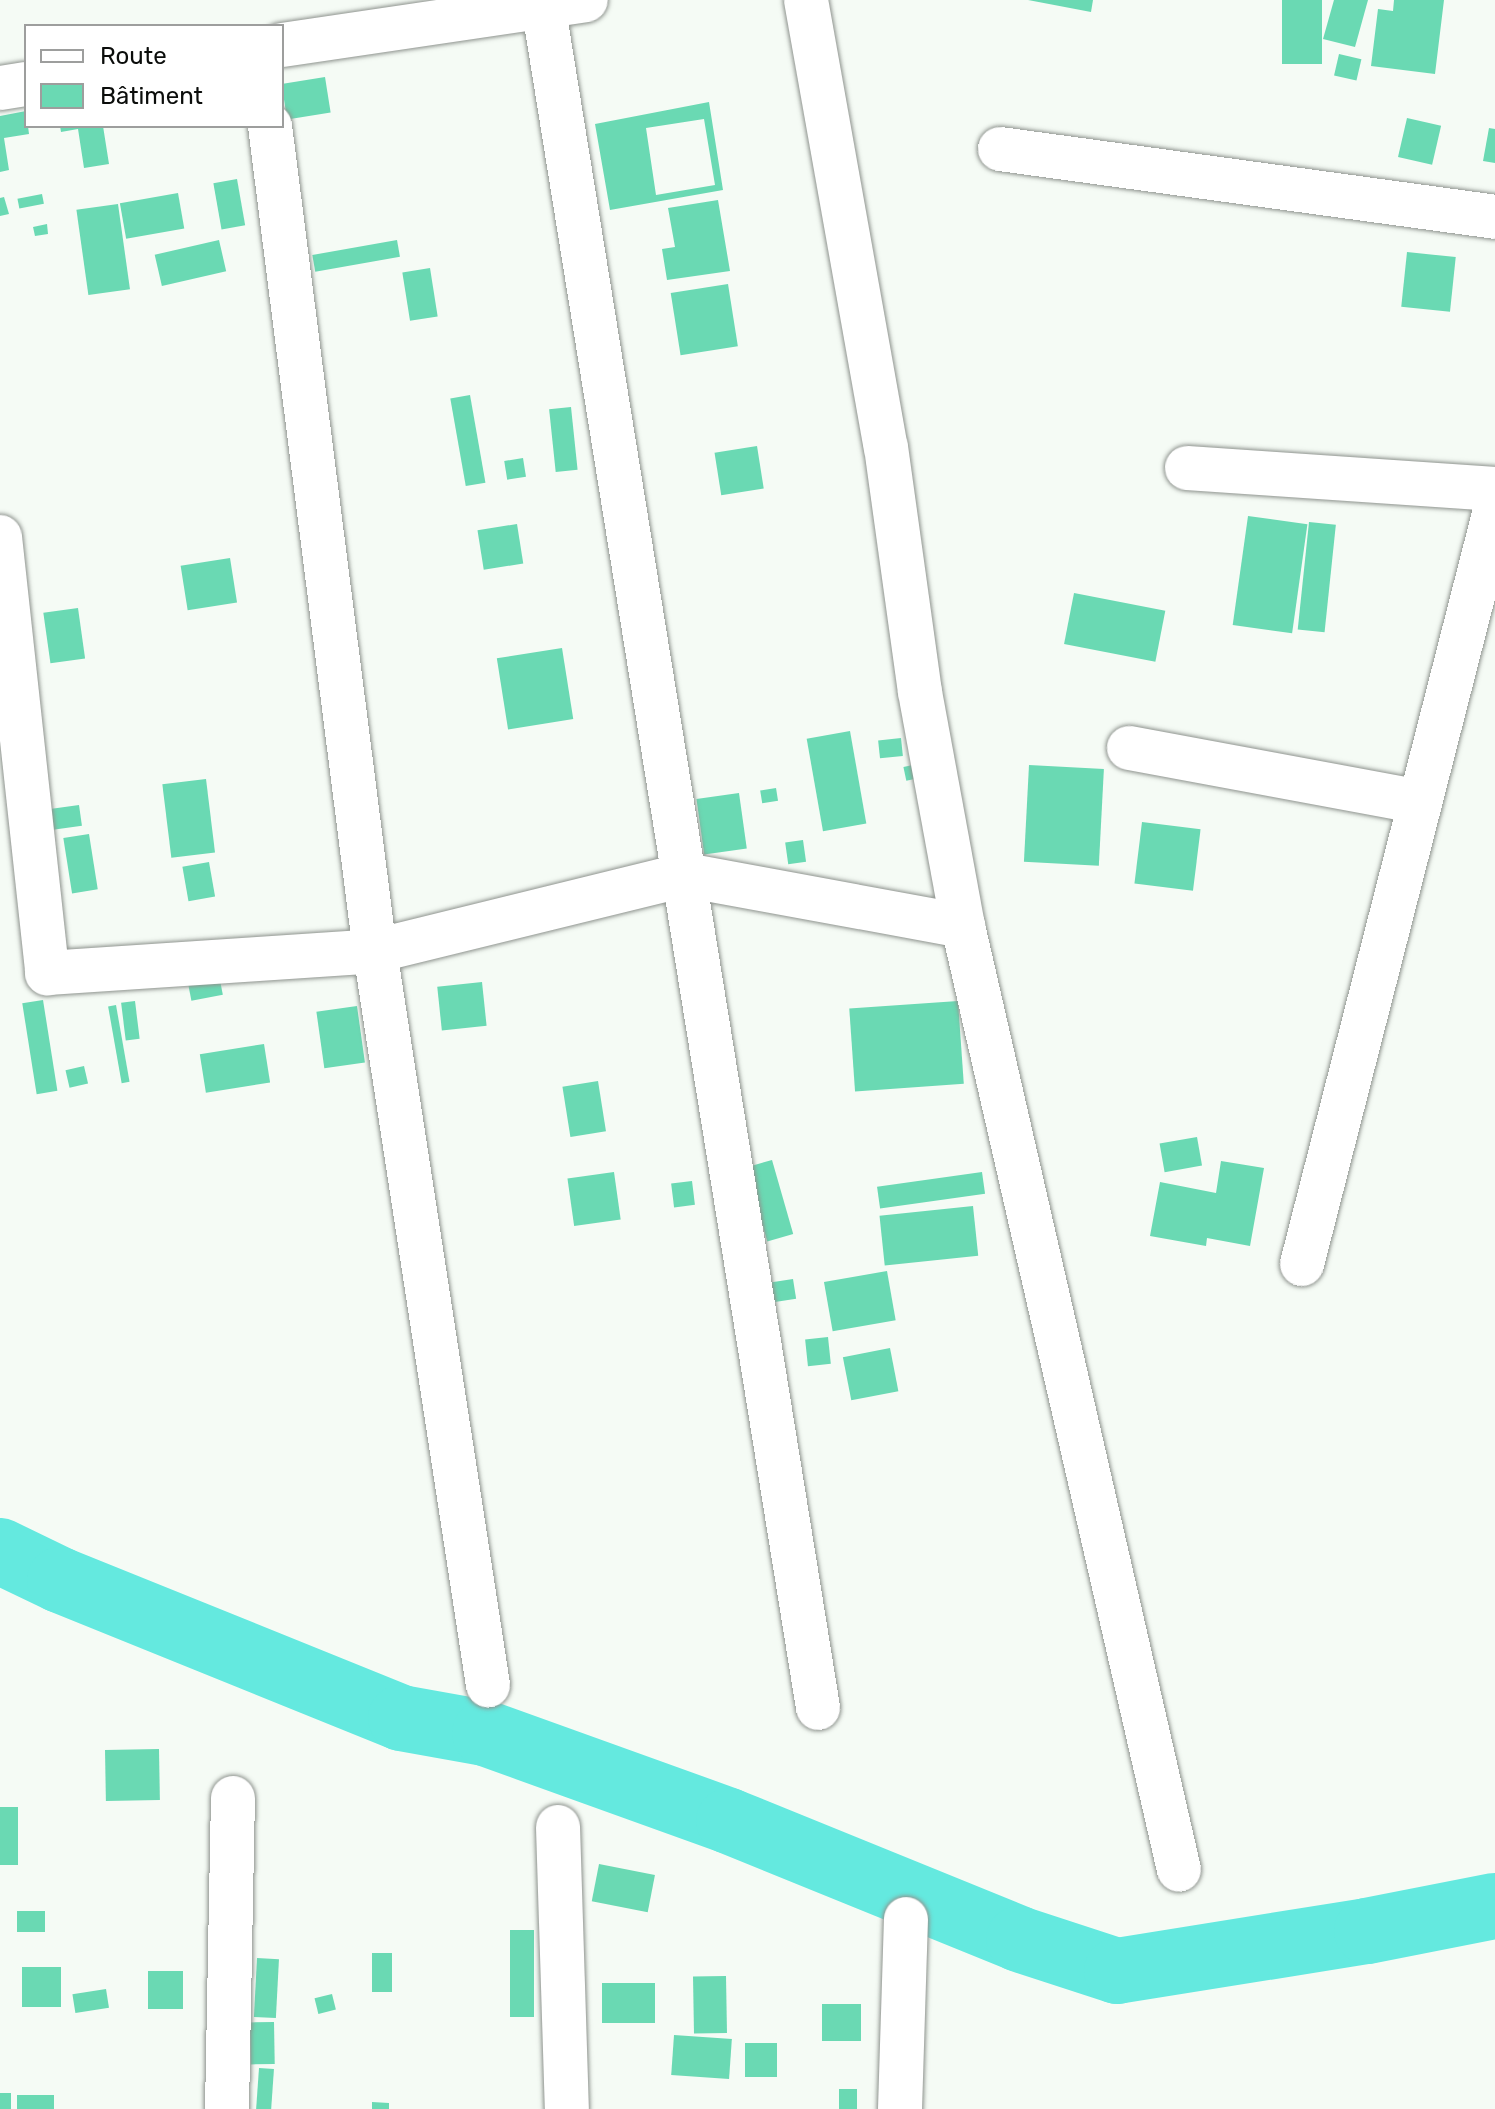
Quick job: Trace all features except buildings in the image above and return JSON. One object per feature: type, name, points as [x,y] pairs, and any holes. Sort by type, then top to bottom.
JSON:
[{"type":"street","points":[[284,44],[355,16],[586,0]]},
{"type":"street","points":[[806,0],[886,447],[920,692],[963,926],[1179,1870]]},
{"type":"street","points":[[543,4],[818,1708]]},
{"type":"street","points":[[0,88],[24,84]]},
{"type":"street","points":[[270,128],[375,951],[488,1685]]},
{"type":"street","points":[[1000,149],[1495,217]]},
{"type":"street","points":[[1187,468],[1495,489]]},
{"type":"street","points":[[1302,1264],[1495,510]]},
{"type":"street","points":[[0,537],[47,973],[375,951],[685,875],[963,926]]},
{"type":"street","points":[[1129,748],[1420,802]]},
{"type":"street","points":[[227,2109],[233,1798]]},
{"type":"street","points":[[558,1827],[567,2109]]},
{"type":"street","points":[[900,2109],[906,1919]]},
{"type":"waterway","points":[[0,1551],[60,1580],[401,1718],[485,1733],[729,1821],[1019,1939],[1117,1971],[1367,1931],[1495,1906]]}]
